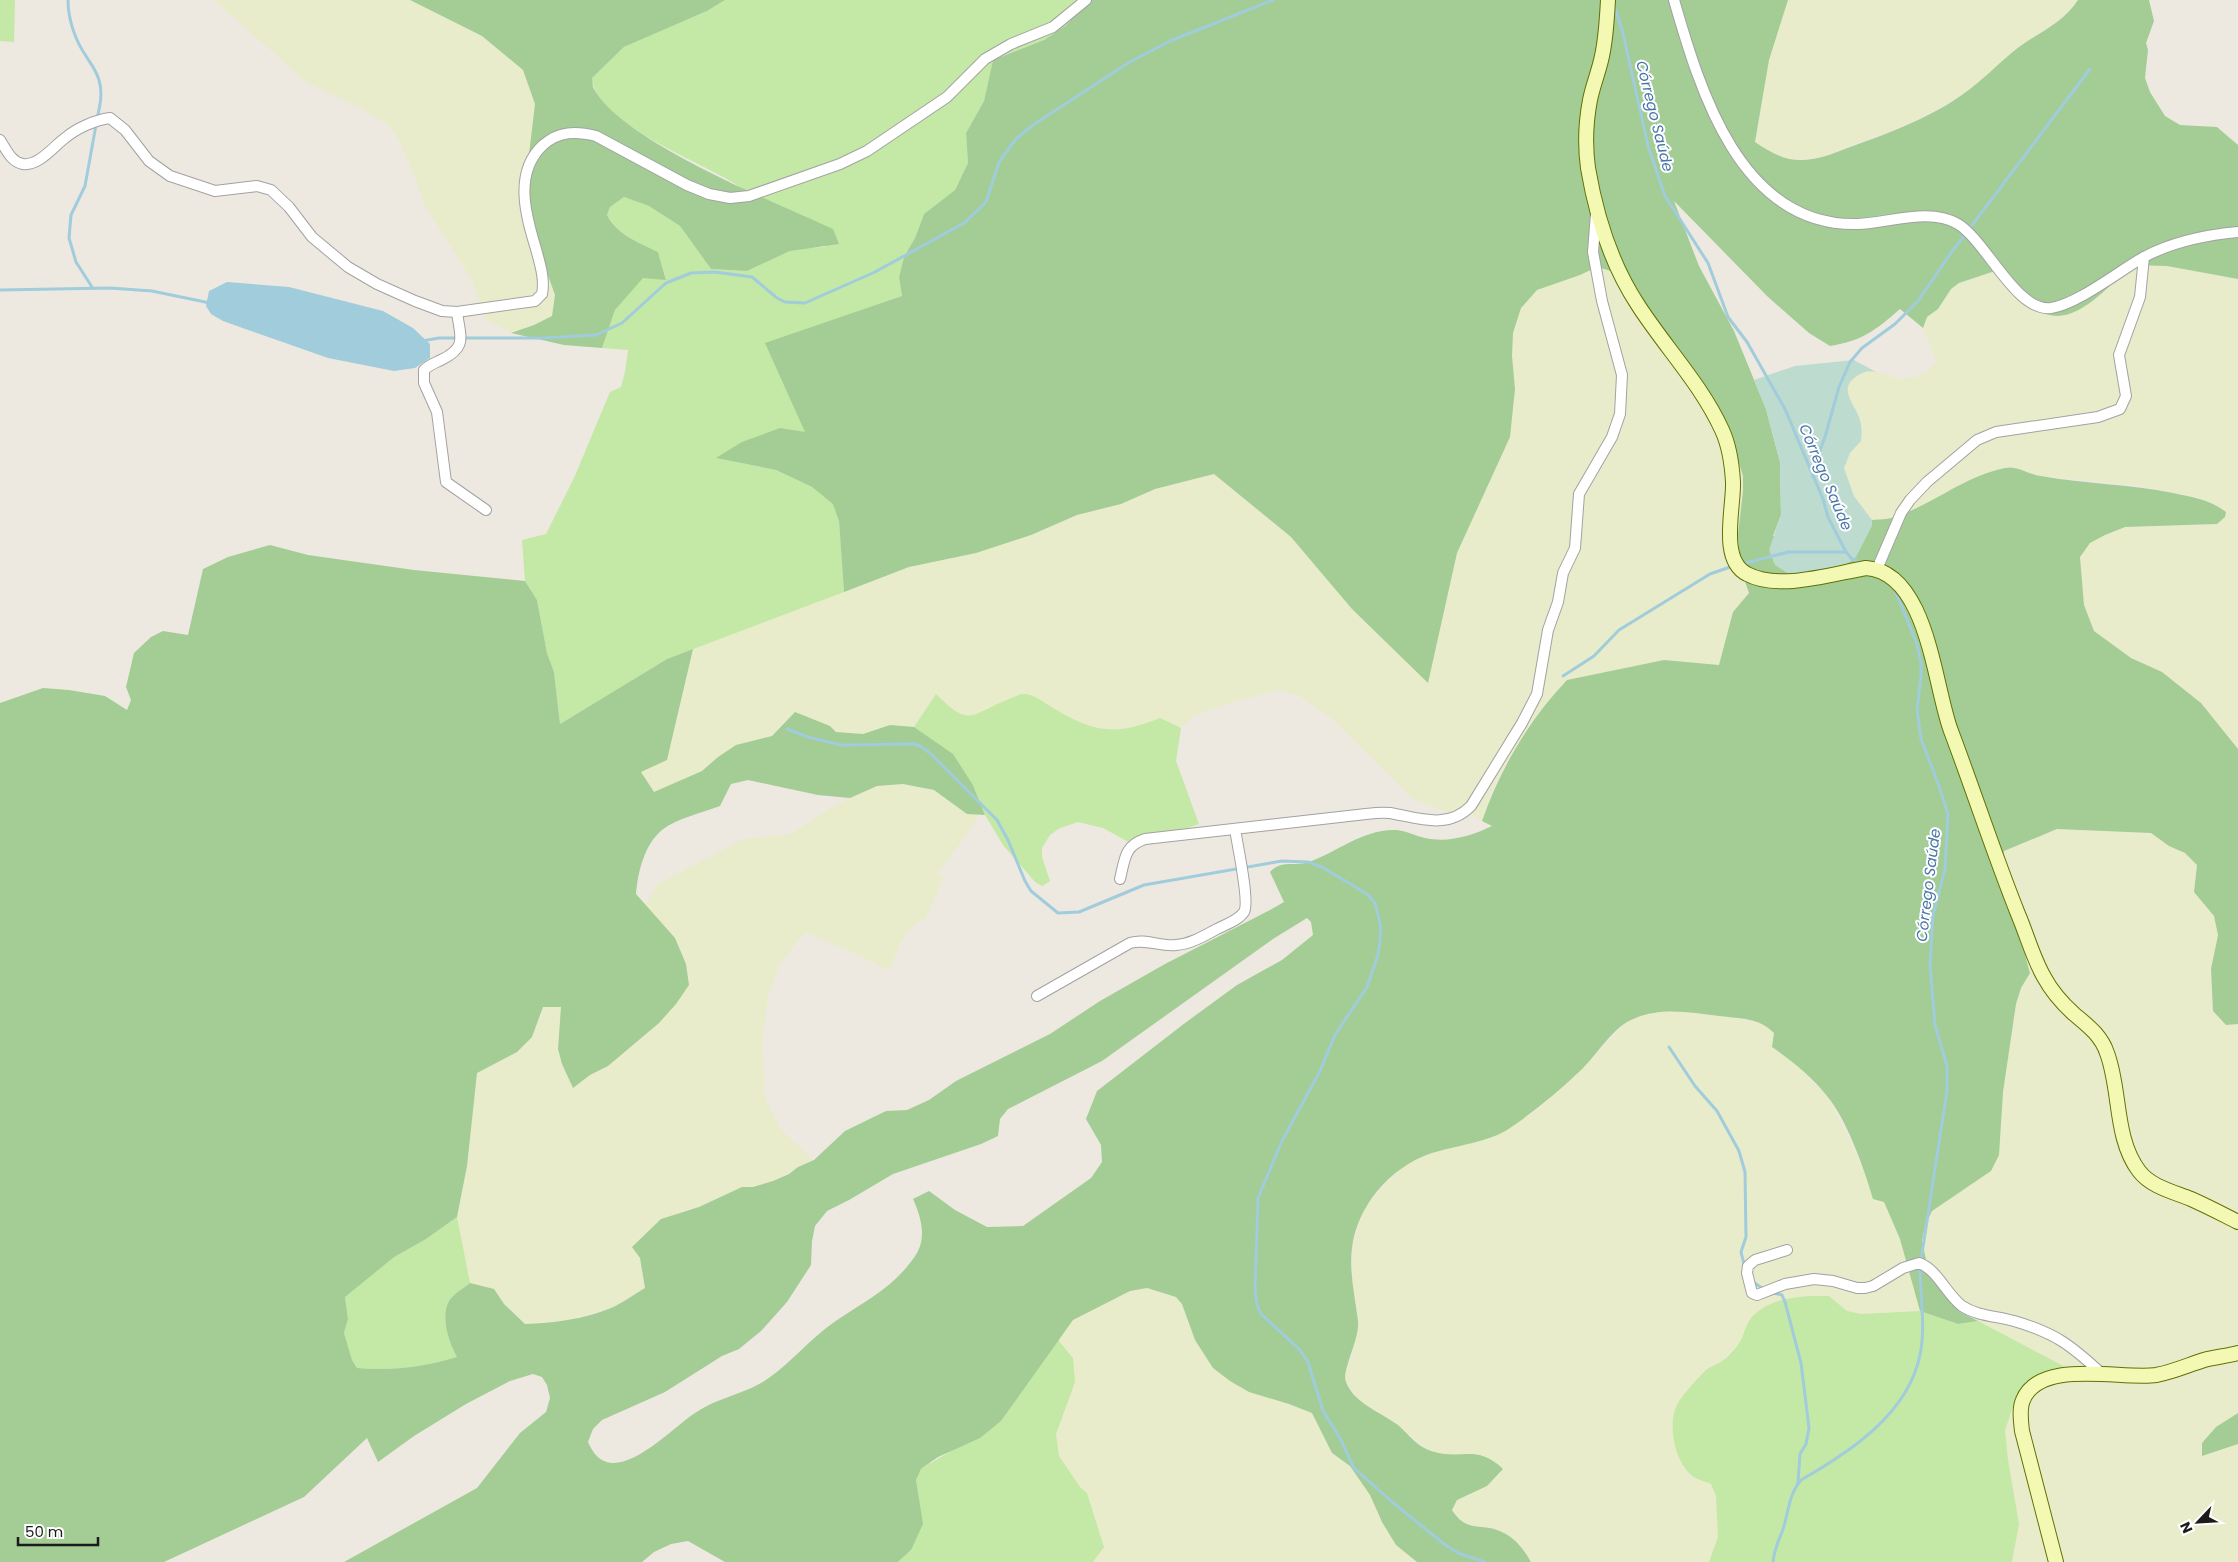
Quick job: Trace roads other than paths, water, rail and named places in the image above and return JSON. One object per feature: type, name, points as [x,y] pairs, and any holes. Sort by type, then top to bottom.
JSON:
[{"type":"street","points":[[0,140],[15,160],[27,164],[41,158],[66,137],[81,128],[102,119],[110,118],[125,130],[149,161],[164,173],[184,182],[215,191],[265,187],[278,196],[312,237],[348,267],[377,284],[415,301],[442,311],[457,312],[535,301],[542,294],[543,277],[529,228],[524,182],[530,162],[550,139],[566,132],[589,134],[709,194],[730,198],[749,196],[840,164],[867,151],[947,97],[985,59],[1011,44],[1053,27],[1086,0]]},
{"type":"street","points":[[1608,0],[1602,56],[1590,100],[1587,138],[1588,164],[1597,208],[1613,256],[1626,284],[1638,305],[1710,406],[1723,434],[1733,480],[1730,545],[1735,561],[1747,574],[1787,581],[1866,568],[1877,569],[1890,575],[1900,586],[1920,622],[1929,647],[1945,716],[2010,894],[2044,977],[2057,996],[2098,1035],[2107,1051],[2124,1137],[2132,1159],[2143,1175],[2160,1186],[2238,1222]]},
{"type":"street","points":[[1674,0],[1689,54],[1706,101],[1728,143],[1749,172],[1773,196],[1816,219],[1857,224],[1938,217],[1958,224],[1977,239],[2010,283],[2028,301],[2038,306],[2050,308],[2061,305],[2144,257],[2190,238],[2238,232]]},
{"type":"street","points":[[1120,879],[1129,849],[1137,842],[1366,814],[1388,813],[1434,822],[1454,819],[1464,814],[1471,806],[1522,724],[1537,694],[1548,630],[1558,602],[1563,573],[1575,548],[1579,494],[1612,437],[1620,414],[1622,375],[1602,301],[1593,252],[1597,208]]},
{"type":"street","points":[[1877,569],[1901,513],[1910,500],[1927,482],[1977,440],[1996,432],[2098,417],[2120,409],[2126,396],[2120,355],[2140,296],[2144,257]]},
{"type":"street","points":[[457,312],[460,345],[457,351],[428,366],[424,370],[423,377],[438,412],[446,482],[486,510]]},
{"type":"street","points":[[1037,996],[1130,943],[1144,941],[1173,946],[1184,944],[1195,940],[1243,913],[1246,901],[1234,829]]},
{"type":"street","points":[[1787,1250],[1755,1260],[1748,1266],[1747,1273],[1752,1293],[1757,1295],[1785,1284],[1814,1279],[1865,1288],[1873,1286],[1903,1268],[1919,1263],[1933,1272],[1953,1298],[1964,1307],[2056,1336],[2072,1346],[2102,1374]]},
{"type":"street","points":[[2056,1562],[2024,1437],[2021,1413],[2023,1400],[2035,1385],[2049,1379],[2082,1373],[2140,1376],[2156,1374],[2238,1353]]},
{"type":"water","points":[[227,282],[289,287],[383,311],[413,328],[430,344],[430,358],[415,368],[394,371],[328,358],[223,321],[211,314],[206,306],[209,291]]},
{"type":"waterway","points":[[68,0],[69,15],[75,36],[99,80],[101,95],[97,119]]},
{"type":"waterway","points":[[422,341],[439,338],[543,338],[596,335],[622,323],[666,283],[691,273],[715,272],[752,277],[777,298],[785,302],[805,303],[875,272],[964,223],[986,202],[999,162],[1016,139],[1033,125],[1128,63],[1170,41],[1273,0]]},
{"type":"waterway","name":"Córrego Saúde","points":[[1614,5],[1623,33],[1648,146],[1665,196],[1708,263],[1728,317],[1747,342],[1785,409],[1823,499],[1828,517],[1846,552],[1852,559],[1863,563]]},
{"type":"waterway","points":[[1813,477],[1815,463],[1825,437],[1839,387],[1850,362],[1862,348],[1895,324],[1918,301],[1948,257],[2090,69]]},
{"type":"waterway","points":[[92,287],[76,262],[69,238],[71,215],[85,186],[96,125]]},
{"type":"waterway","points":[[0,290],[110,288],[152,291],[210,303]]},
{"type":"waterway","points":[[1742,564],[1788,552],[1846,552]]},
{"type":"waterway","points":[[1563,676],[1594,656],[1619,630],[1710,574],[1733,566]]},
{"type":"waterway","name":"Córrego Saúde","points":[[1895,590],[1917,644],[1921,663],[1917,709],[1921,739],[1948,814],[1945,869],[1933,916],[1930,964],[1935,1025],[1947,1066],[1947,1091],[1921,1260]]},
{"type":"waterway","points":[[787,729],[808,737],[841,745],[914,744],[920,746],[931,754],[997,820],[1031,891],[1058,913],[1079,912],[1144,885],[1282,861],[1308,862],[1322,867],[1367,894],[1375,903],[1381,927],[1380,940],[1378,955],[1367,987],[1335,1035],[1320,1071],[1282,1141],[1258,1198],[1255,1289],[1257,1305],[1261,1314],[1300,1350],[1308,1362],[1323,1411],[1340,1438],[1354,1468],[1444,1544],[1458,1553],[1485,1562]]},
{"type":"waterway","points":[[1669,1047],[1695,1086],[1717,1111],[1739,1151],[1745,1172],[1746,1237],[1741,1252],[1745,1268]]},
{"type":"waterway","name":"Córrego Saúde","points":[[1773,1562],[1791,1498],[1801,1480],[1839,1457],[1874,1429],[1890,1413],[1903,1395],[1913,1376],[1920,1355],[1923,1333],[1920,1267]]},
{"type":"waterway","points":[[1753,1282],[1765,1290]]},
{"type":"waterway","points":[[1773,1293],[1782,1295],[1785,1302],[1801,1363],[1809,1428],[1806,1444],[1800,1454],[1798,1483]]}]
